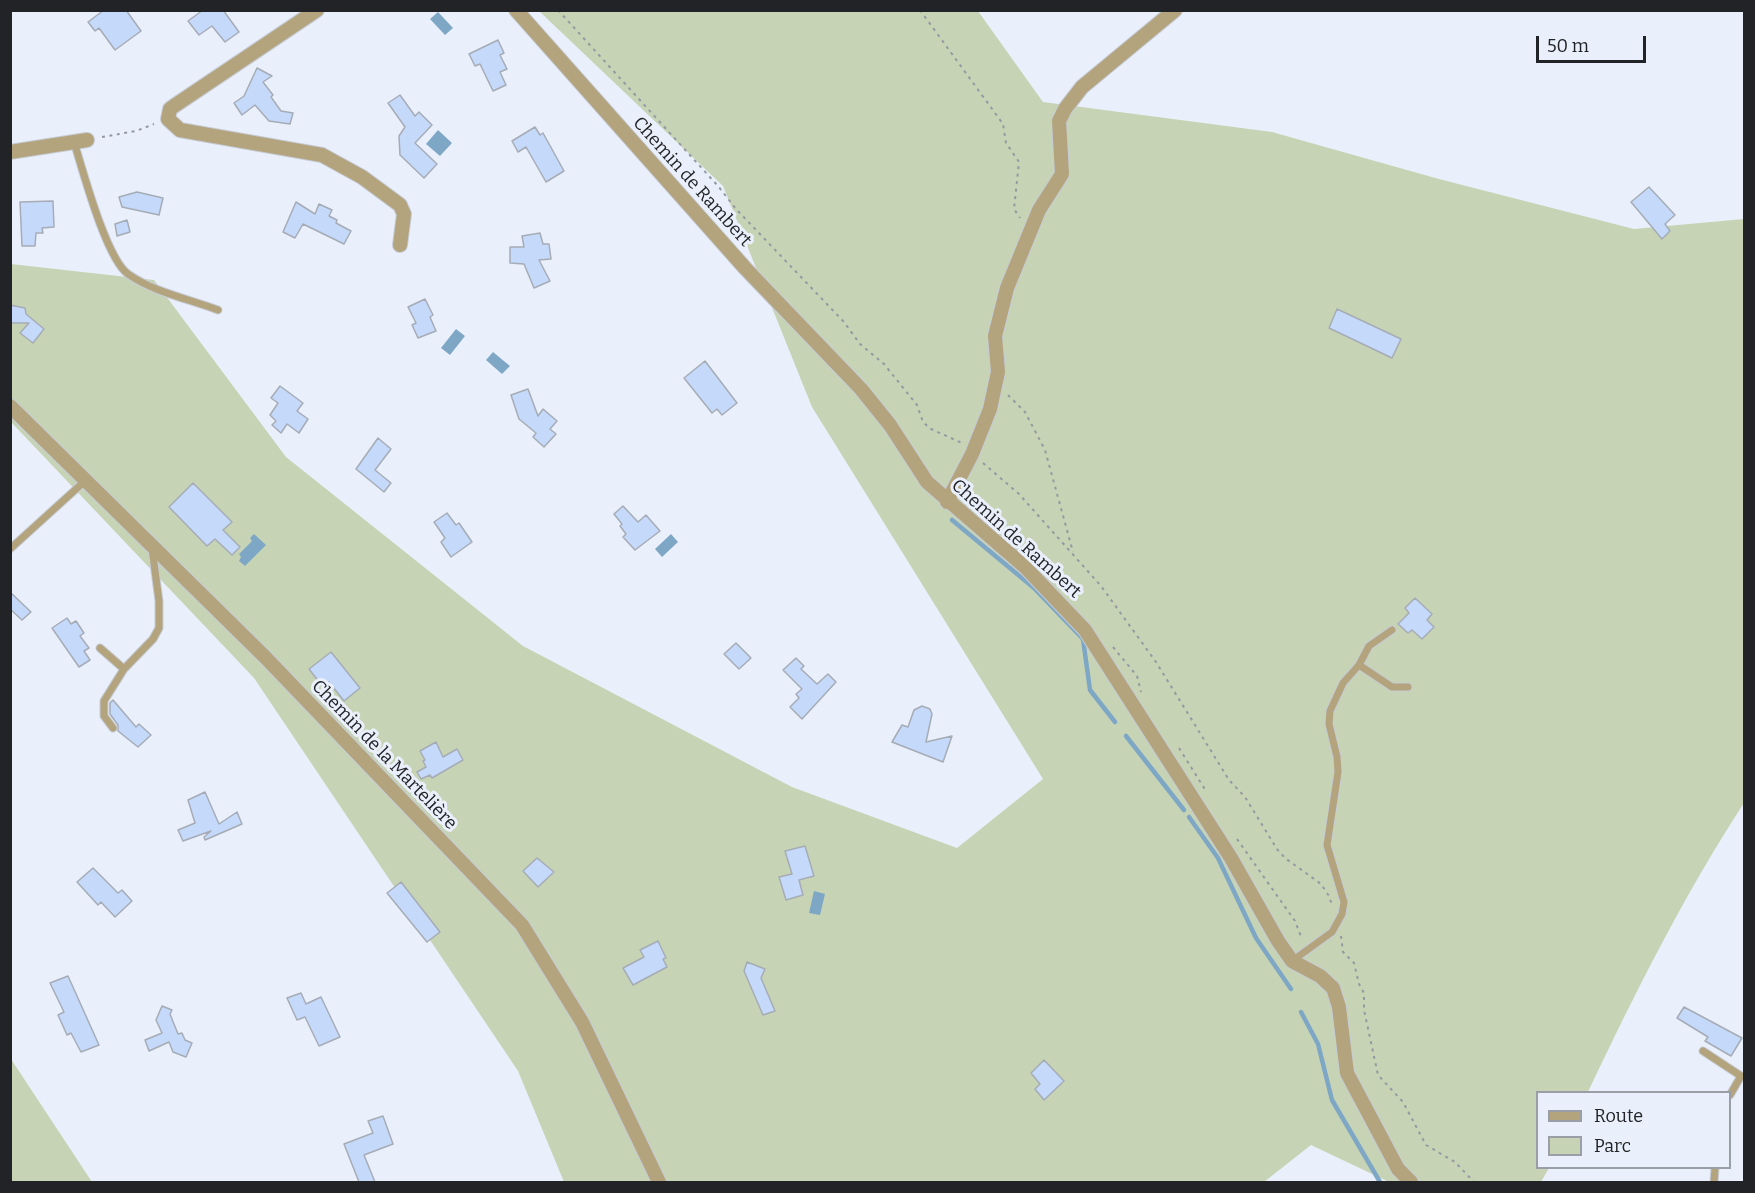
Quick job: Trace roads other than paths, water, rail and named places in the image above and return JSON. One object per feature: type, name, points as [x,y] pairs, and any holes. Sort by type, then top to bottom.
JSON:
[{"type":"street","points":[[317,10],[174,106],[170,109],[168,119],[180,130],[322,155],[362,177],[400,205],[404,214],[400,245]]},
{"type":"street","name":"Chemin de Rambert","points":[[516,10],[745,268],[861,389],[890,425],[927,482],[946,502],[1025,567],[1085,630],[1232,858],[1278,941],[1292,961],[1320,976],[1333,988],[1339,1006],[1347,1073],[1398,1169],[1411,1182]]},
{"type":"street","points":[[946,502],[972,454],[990,409],[998,372],[995,336],[1007,288],[1039,210],[1062,174],[1059,121],[1082,87],[1174,10]]},
{"type":"street","points":[[10,152],[80,141]]},
{"type":"street","name":"Chemin de la Martelière","points":[[10,406],[265,657],[522,925],[582,1022],[659,1182]]},
{"type":"lane","points":[[80,141],[107,240],[117,261],[126,273],[144,283],[218,310]]},
{"type":"lane","points":[[10,549],[86,480]]},
{"type":"lane","points":[[112,728],[104,716],[104,701],[124,669],[153,639],[159,628],[159,601],[151,545]]},
{"type":"lane","points":[[1292,961],[1332,932],[1342,914],[1344,902],[1327,845],[1338,772],[1329,724],[1330,711],[1343,683],[1359,665],[1369,646],[1392,630]]},
{"type":"lane","points":[[100,648],[124,669]]},
{"type":"lane","points":[[1359,665],[1376,679],[1392,687],[1408,687]]},
{"type":"lane","points":[[1703,1051],[1741,1076],[1731,1093]]},
{"type":"water","points":[[438,12],[453,28],[445,35],[430,19]]},
{"type":"water","points":[[438,130],[452,143],[440,156],[426,144]]},
{"type":"water","points":[[456,329],[465,336],[450,355],[441,348]]},
{"type":"water","points":[[493,352],[510,366],[502,374],[486,360]]},
{"type":"water","points":[[254,534],[266,545],[245,566],[239,561],[241,557],[239,554],[252,541],[250,538]]},
{"type":"water","points":[[671,534],[678,542],[662,557],[655,549]]},
{"type":"water","points":[[814,891],[825,894],[820,915],[809,913]]},
{"type":"waterway","points":[[952,520],[1034,588],[1083,639],[1090,690],[1115,722]]},
{"type":"waterway","points":[[1126,736],[1184,810]]},
{"type":"waterway","points":[[1189,817],[1218,858],[1256,938],[1291,989]]},
{"type":"waterway","points":[[1301,1012],[1318,1044],[1332,1100],[1380,1182]]}]
